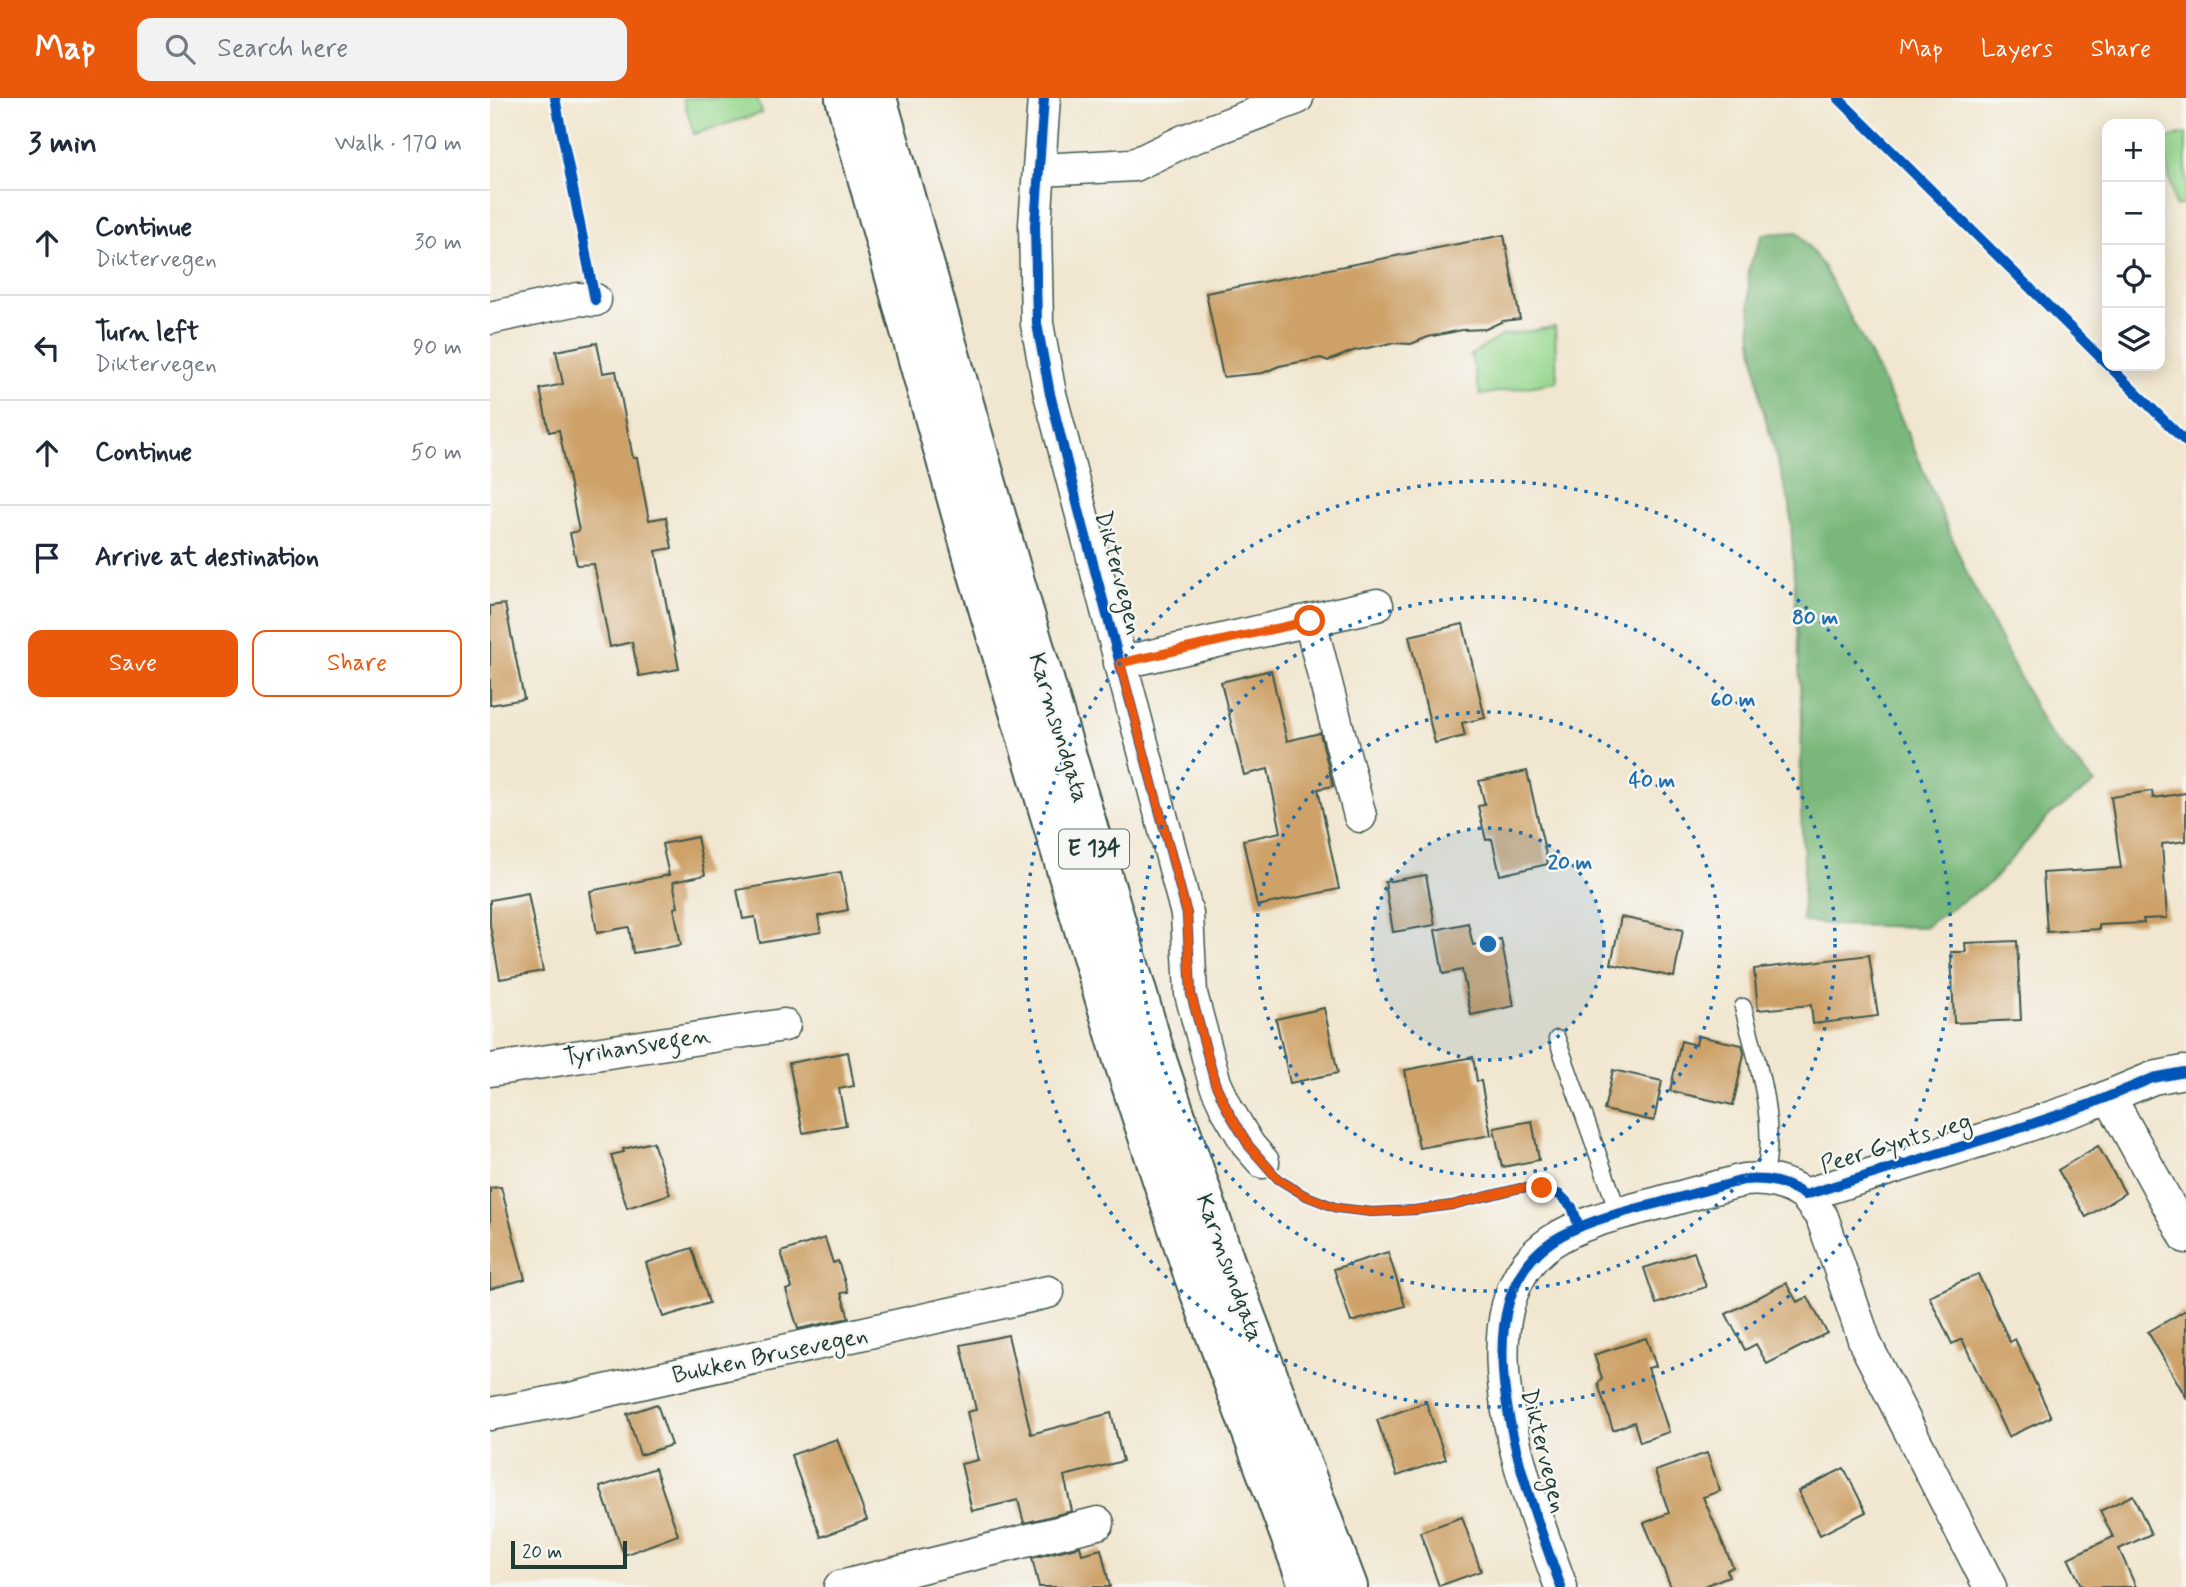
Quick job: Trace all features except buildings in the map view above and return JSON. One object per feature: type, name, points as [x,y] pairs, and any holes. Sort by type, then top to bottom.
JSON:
[{"type":"highway","name":"Karmsundgata","points":[[845,98],[977,571],[1123,1060],[1195,1277],[1309,1587]]},
{"type":"highway","name":"Karmsundgata","points":[[877,98],[1011,568],[1158,1063],[1226,1264],[1348,1587]]},
{"type":"street","name":"Diktervegen","points":[[1044,98],[1035,225],[1037,324],[1050,394],[1187,914],[1191,994],[1215,1083],[1243,1137],[1263,1162]]},
{"type":"street","points":[[1040,170],[1134,165],[1184,141],[1297,98]]},
{"type":"street","points":[[490,318],[578,299],[595,300]]},
{"type":"street","name":"Diktervegen","points":[[1120,663],[1377,605]]},
{"type":"street","points":[[1310,621],[1360,816]]},
{"type":"street","name":"Tyrihansvegen","points":[[490,1070],[784,1025]]},
{"type":"street","name":"Peer Gynts veg","points":[[1805,1195],[2011,1131],[2153,1078],[2185,1072]]},
{"type":"street","points":[[2109,1096],[2186,1237]]},
{"type":"street","name":"Peer Gynts veg","points":[[1579,1227],[1619,1213],[1744,1180],[1764,1178],[1788,1184],[1805,1195],[1822,1217],[1866,1345],[1990,1587]]},
{"type":"street","name":"Diktervegen","points":[[1561,1587],[1526,1491],[1509,1423],[1504,1375],[1504,1331],[1510,1297],[1525,1268],[1550,1243],[1579,1227]]},
{"type":"street","name":"Bukken Brusevegen","points":[[490,1414],[565,1401],[776,1355],[1048,1292]]},
{"type":"street","points":[[840,1587],[923,1577],[1098,1523]]},
{"type":"lane","points":[[1743,1007],[1763,1083],[1769,1157],[1764,1178]]},
{"type":"lane","points":[[1557,1040],[1619,1213]]},
{"type":"green space","points":[[683,98],[757,98],[762,113],[694,134]]},
{"type":"green space","points":[[2186,134],[2186,204],[2175,206],[2165,154],[2165,138]]},
{"type":"green space","points":[[1798,232],[1823,266],[1862,339],[1901,418],[1968,576],[2046,729],[2095,783],[2050,815],[1991,882],[1924,927],[1836,925],[1802,921],[1802,719],[1790,505],[1761,402],[1752,339],[1748,270],[1763,234]]},
{"type":"green space","points":[[1555,327],[1557,382],[1480,395],[1471,355],[1503,335]]},
{"type":"cycle path","points":[[555,98],[595,300]]},
{"type":"cycle path","points":[[1044,98],[1035,225],[1037,324],[1050,394],[1078,507],[1187,914],[1191,994],[1215,1083],[1227,1109],[1249,1146],[1278,1179],[1304,1195],[1337,1208],[1372,1212],[1415,1210],[1452,1205],[1520,1188],[1542,1188],[1560,1195],[1572,1207],[1579,1227]]},
{"type":"cycle path","points":[[1838,98],[2102,359]]},
{"type":"cycle path","points":[[2114,371],[2186,442]]},
{"type":"cycle path","points":[[1561,1587],[1518,1457],[1507,1407],[1502,1358],[1506,1312],[1522,1272],[1551,1242],[1600,1219],[1744,1180],[1776,1182],[1805,1195],[2011,1131],[2088,1105],[2153,1078],[2184,1072]]},
{"type":"route","points":[[1310,621],[1120,663],[1187,914],[1191,994],[1215,1083],[1249,1146],[1278,1179],[1304,1195],[1337,1208],[1372,1212],[1415,1210],[1452,1205],[1520,1188],[1542,1188]]}]
